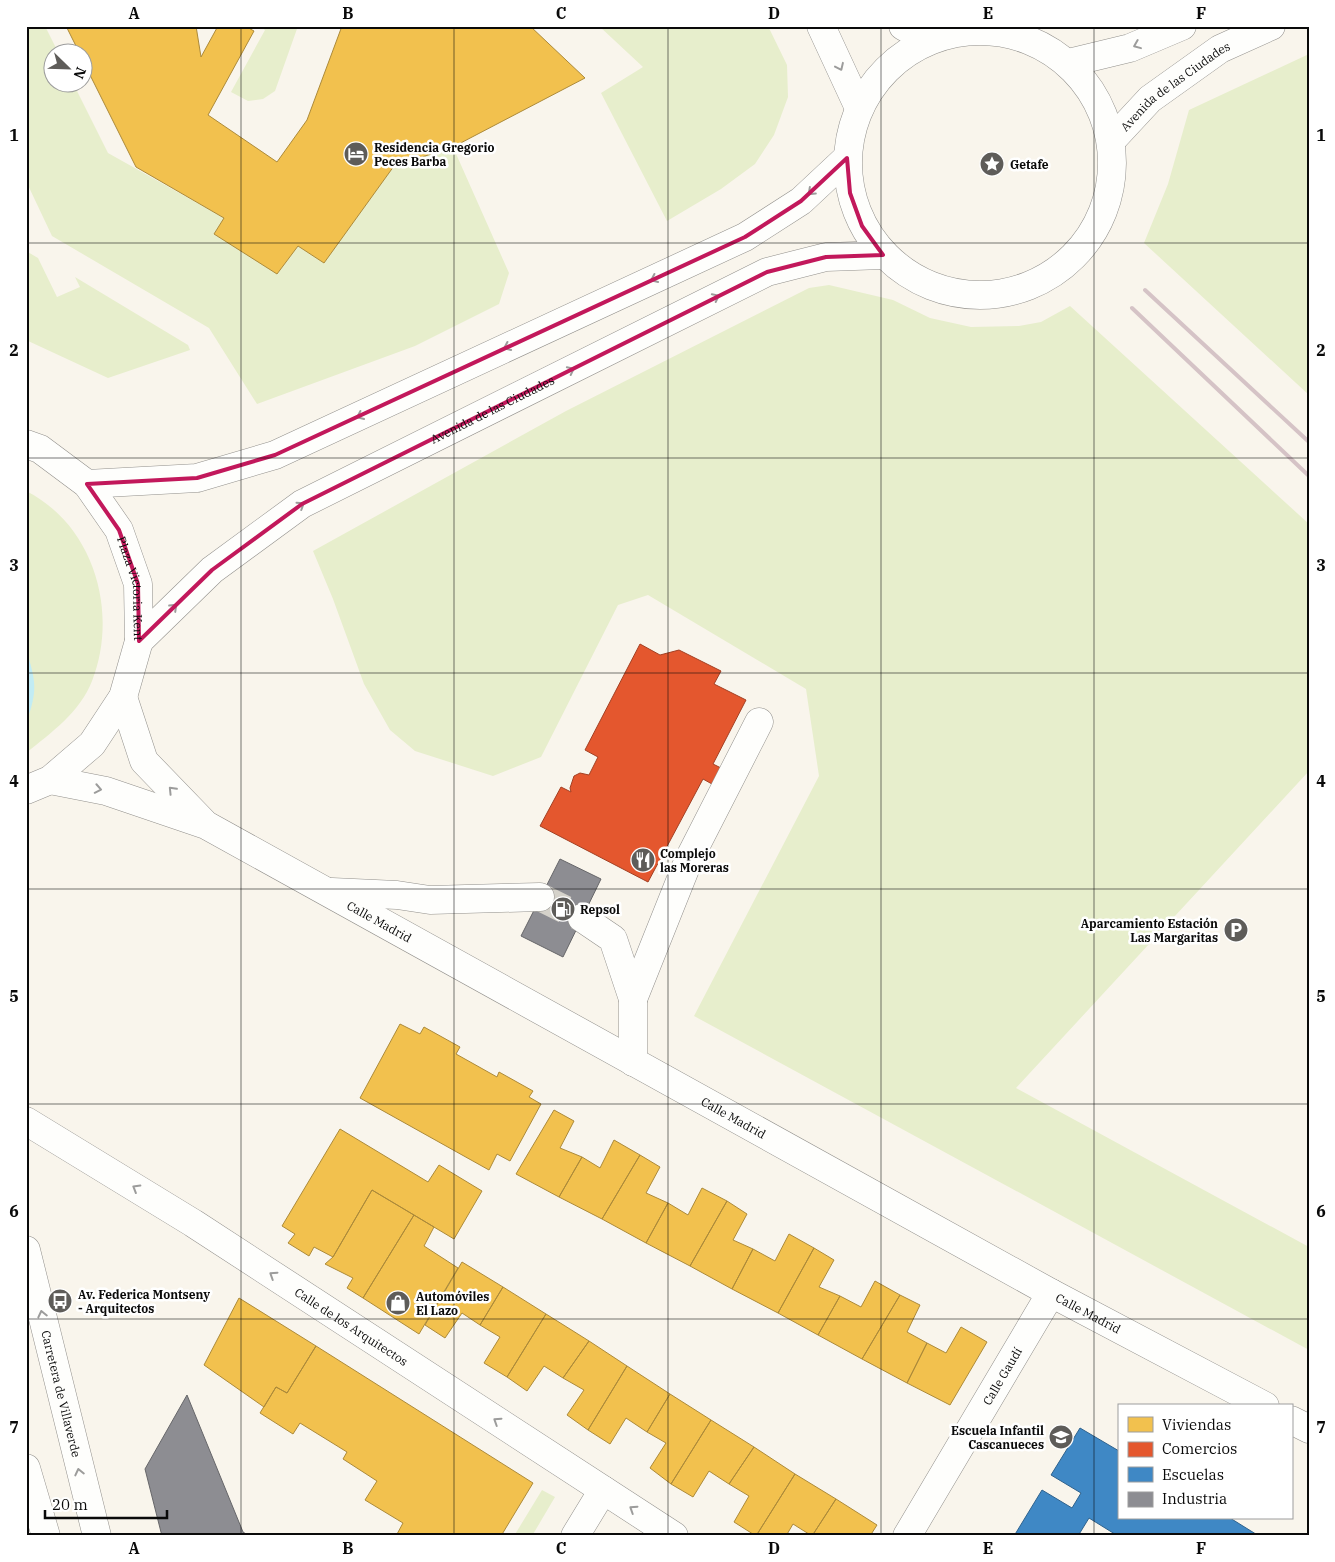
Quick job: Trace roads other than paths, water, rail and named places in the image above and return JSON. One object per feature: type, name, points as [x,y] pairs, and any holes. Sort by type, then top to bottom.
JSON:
[{"type":"street","points":[[820,26],[859,108]]},
{"type":"street","points":[[903,26],[928,40]]},
{"type":"street","points":[[1068,63],[1130,48],[1182,26]]},
{"type":"street","name":"Avenida de las Ciudades","points":[[1111,141],[1150,99],[1220,49],[1271,26]]},
{"type":"street","points":[[964,31],[1002,32],[1037,43],[1068,63],[1096,98],[1111,141],[1112,184],[1098,224],[1073,258],[1038,283],[999,295],[956,294],[916,280],[883,255],[862,226],[850,193],[847,158],[850,132],[859,108],[887,67],[928,40],[964,31]]},
{"type":"street","points":[[86,484],[197,478],[275,455],[745,236],[801,201],[847,158]]},
{"type":"street","name":"Avenida de las Ciudades","points":[[139,641],[212,570],[302,504],[767,272],[826,257],[883,255]]},
{"type":"street","name":"Plaza Victoria Kent","points":[[26,444],[40,449],[86,484],[119,530],[138,584],[139,641],[122,698],[92,744],[38,785]]},
{"type":"street","name":"Calle Madrid","points":[[122,698],[144,760],[206,825]]},
{"type":"street","points":[[633,999],[689,859],[759,722]]},
{"type":"street","name":"Calle Madrid","points":[[38,785],[106,791],[206,825],[1051,1294],[1261,1404]]},
{"type":"street","points":[[325,891],[396,895],[430,900],[540,898]]},
{"type":"street","points":[[582,918],[613,939],[633,999],[633,1062]]},
{"type":"street","name":"Calle de los Arquitectos","points":[[26,1121],[193,1223],[674,1536]]},
{"type":"street","name":"Carretera de Villaverde","points":[[26,1250],[96,1536]]},
{"type":"street","name":"Calle Gaudí","points":[[908,1536],[1051,1294]]},
{"type":"street","points":[[1292,1420],[1309,1429]]},
{"type":"street","points":[[27,1473],[46,1536]]},
{"type":"street","points":[[575,1536],[603,1490]]},
{"type":"water","points":[[26,649],[34,678],[34,694],[26,723]]},
{"type":"tunnel","points":[[540,897],[582,918]]},
{"type":"railway","points":[[1145,290],[1309,442]]},
{"type":"railway","points":[[1132,308],[1309,476]]},
{"type":"place","name":"Residencia Gregorio Peces Barba","points":[[356,154]]},
{"type":"place","name":"Getafe","points":[[992,164]]},
{"type":"place","name":"Complejo las Moreras","points":[[643,860]]},
{"type":"place","name":"Repsol","points":[[563,909]]},
{"type":"place","name":"Aparcamiento Estación Las Margaritas","points":[[1236,930]]},
{"type":"place","name":"Av. Federica Montseny - Arquitectos","points":[[60,1301]]},
{"type":"place","name":"Automóviles El Lazo","points":[[398,1303]]},
{"type":"place","name":"Escuela Infantil Cascanueces","points":[[1061,1437]]}]
